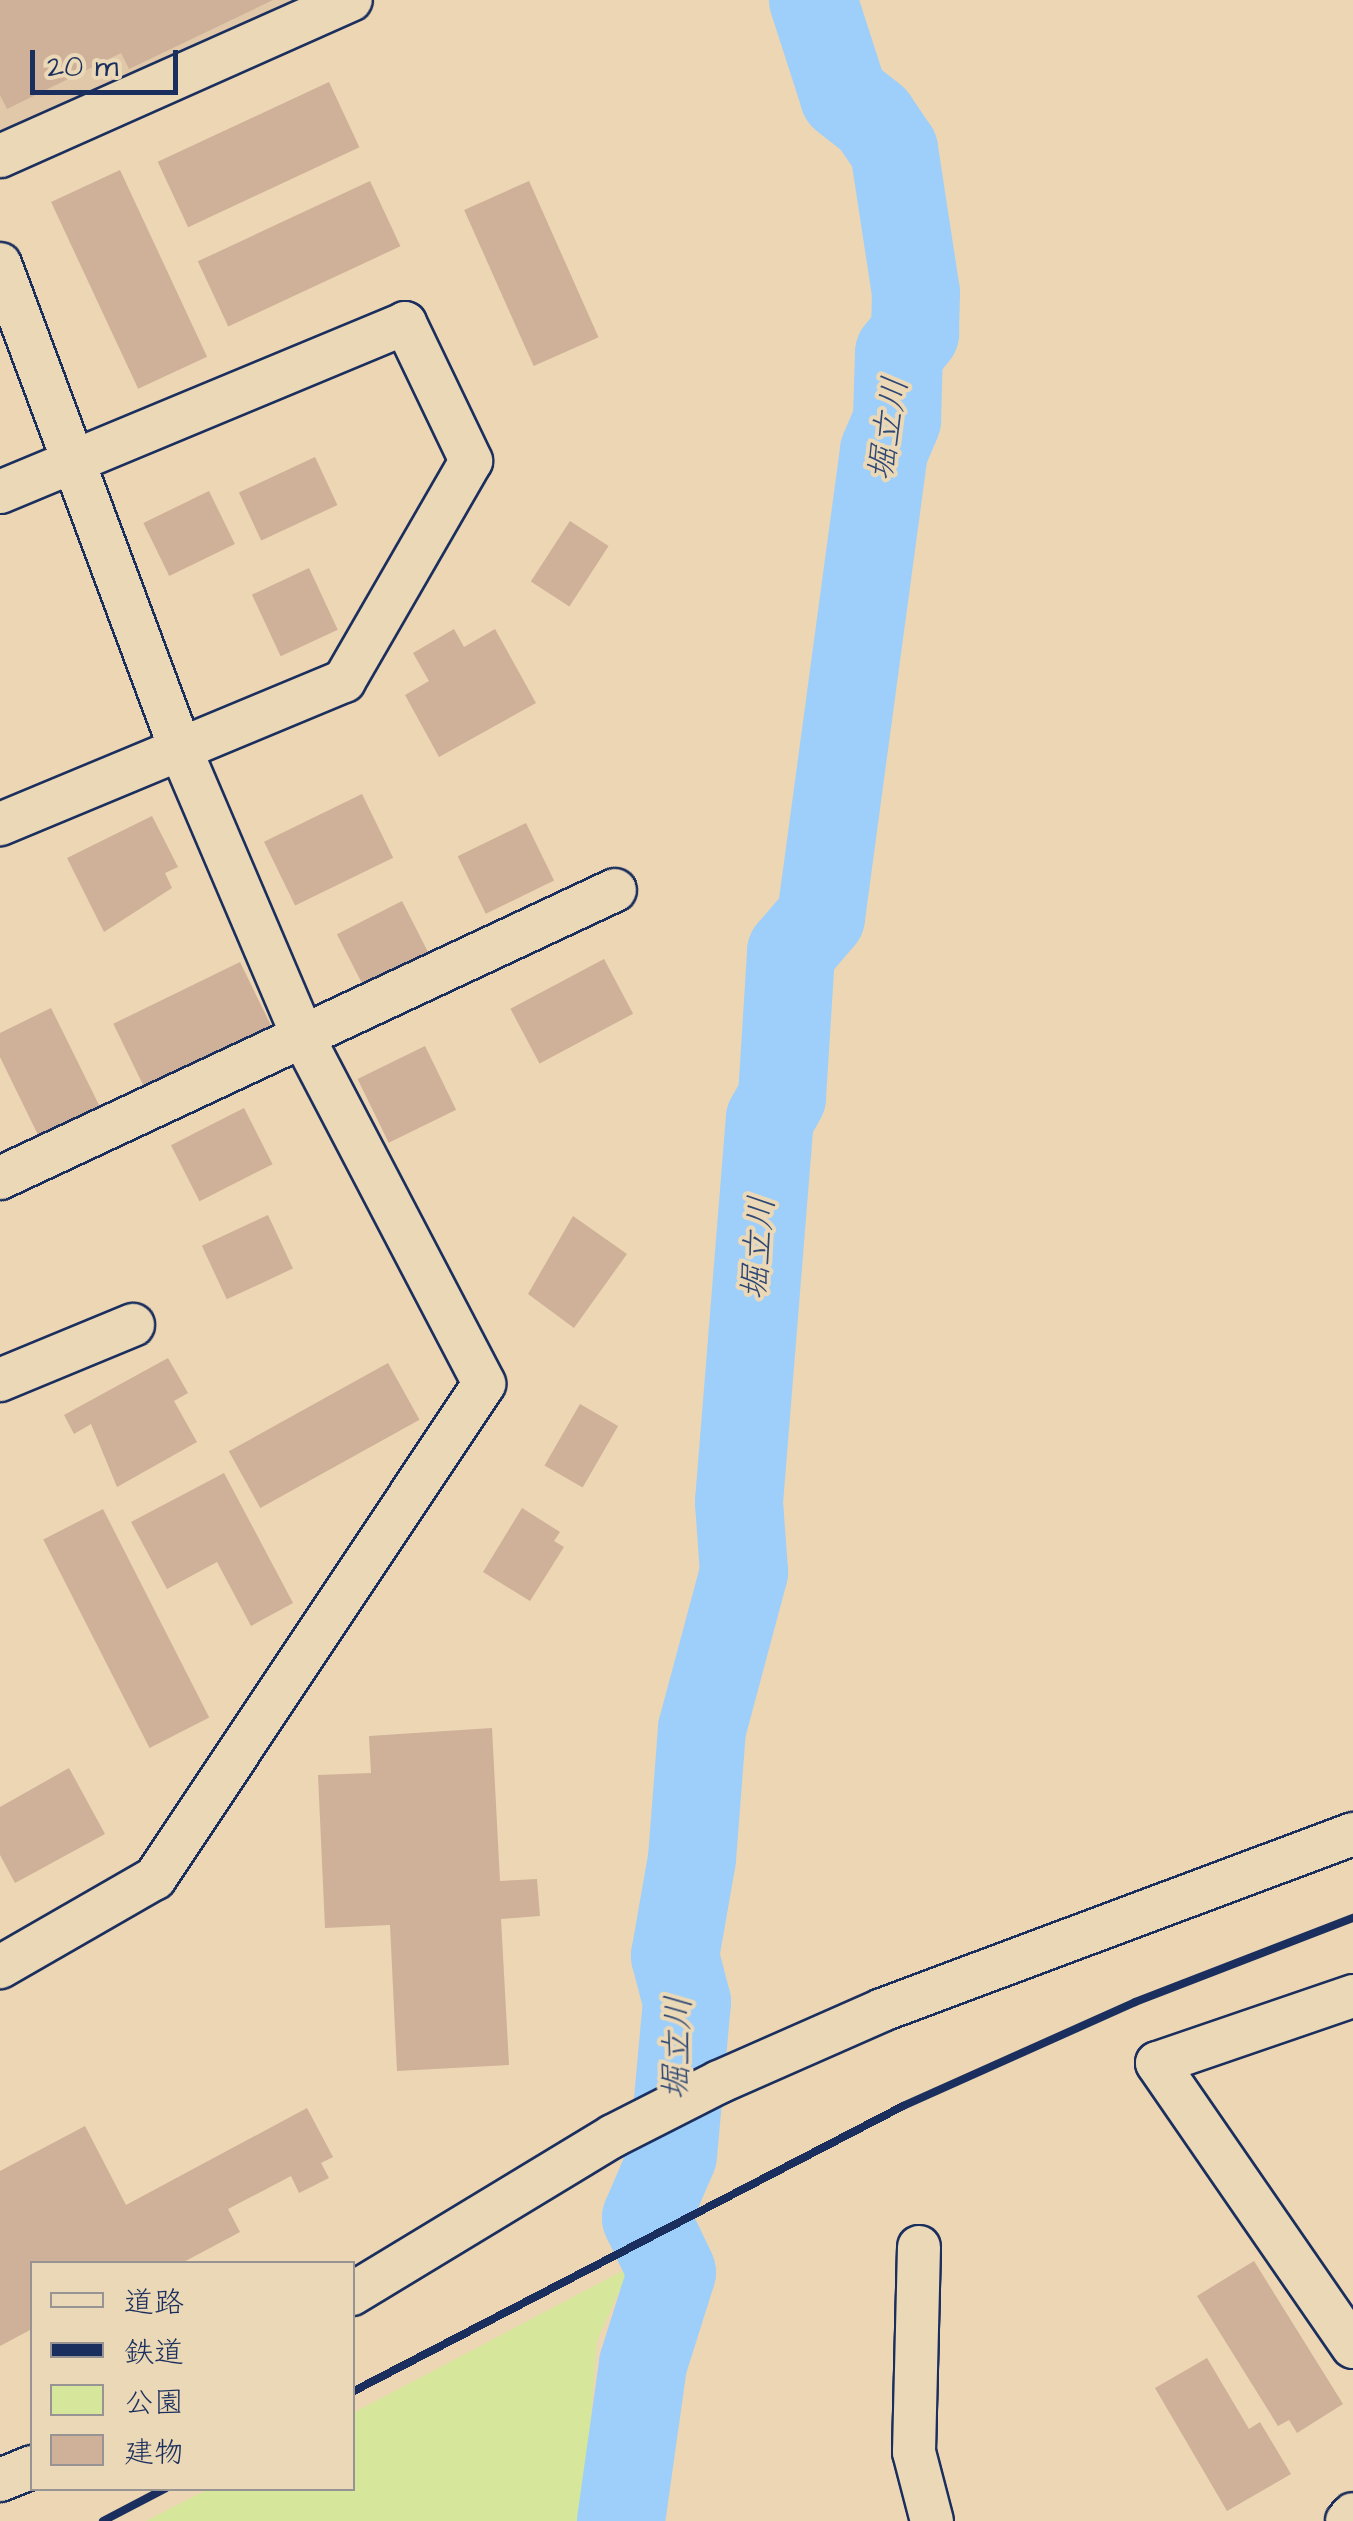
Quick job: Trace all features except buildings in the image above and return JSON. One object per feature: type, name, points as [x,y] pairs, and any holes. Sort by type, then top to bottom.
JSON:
[{"type":"street","points":[[0,156],[351,0]]},
{"type":"street","points":[[0,264],[71,464],[182,753],[304,1039],[484,1384],[155,1878],[0,1967]]},
{"type":"street","points":[[0,492],[406,323],[471,462],[344,681],[182,753],[0,824]]},
{"type":"street","points":[[0,1178],[304,1039],[615,890]]},
{"type":"street","points":[[0,1380],[133,1325]]},
{"type":"street","points":[[355,2292],[613,2136],[719,2082],[882,2010],[1353,1834]]},
{"type":"street","points":[[1353,1996],[1157,2063],[1353,2346]]},
{"type":"street","points":[[919,2246],[914,2452],[932,2521]]},
{"type":"street","points":[[0,2480],[30,2468]]},
{"type":"street","points":[[1347,2521],[1353,2514]]},
{"type":"shaded area","points":[[0,0],[314,0],[0,137]]},
{"type":"green space","points":[[630,2267],[597,2341],[583,2521],[146,2521],[204,2491],[355,2491],[355,2412]]},
{"type":"waterway","name":"堀立川","points":[[621,2521],[643,2364],[672,2272],[646,2218],[673,2155],[687,2002],[675,1956],[692,1859],[702,1729],[744,1572],[739,1502],[770,1119],[782,1097],[791,952],[821,917],[884,451],[897,420],[899,353],[915,333],[916,293],[894,150],[873,119],[844,96],[813,0]]},
{"type":"railway","points":[[355,2390],[903,2106],[1135,2002],[1353,1918]]},
{"type":"railway","points":[[103,2521],[160,2491]]}]
